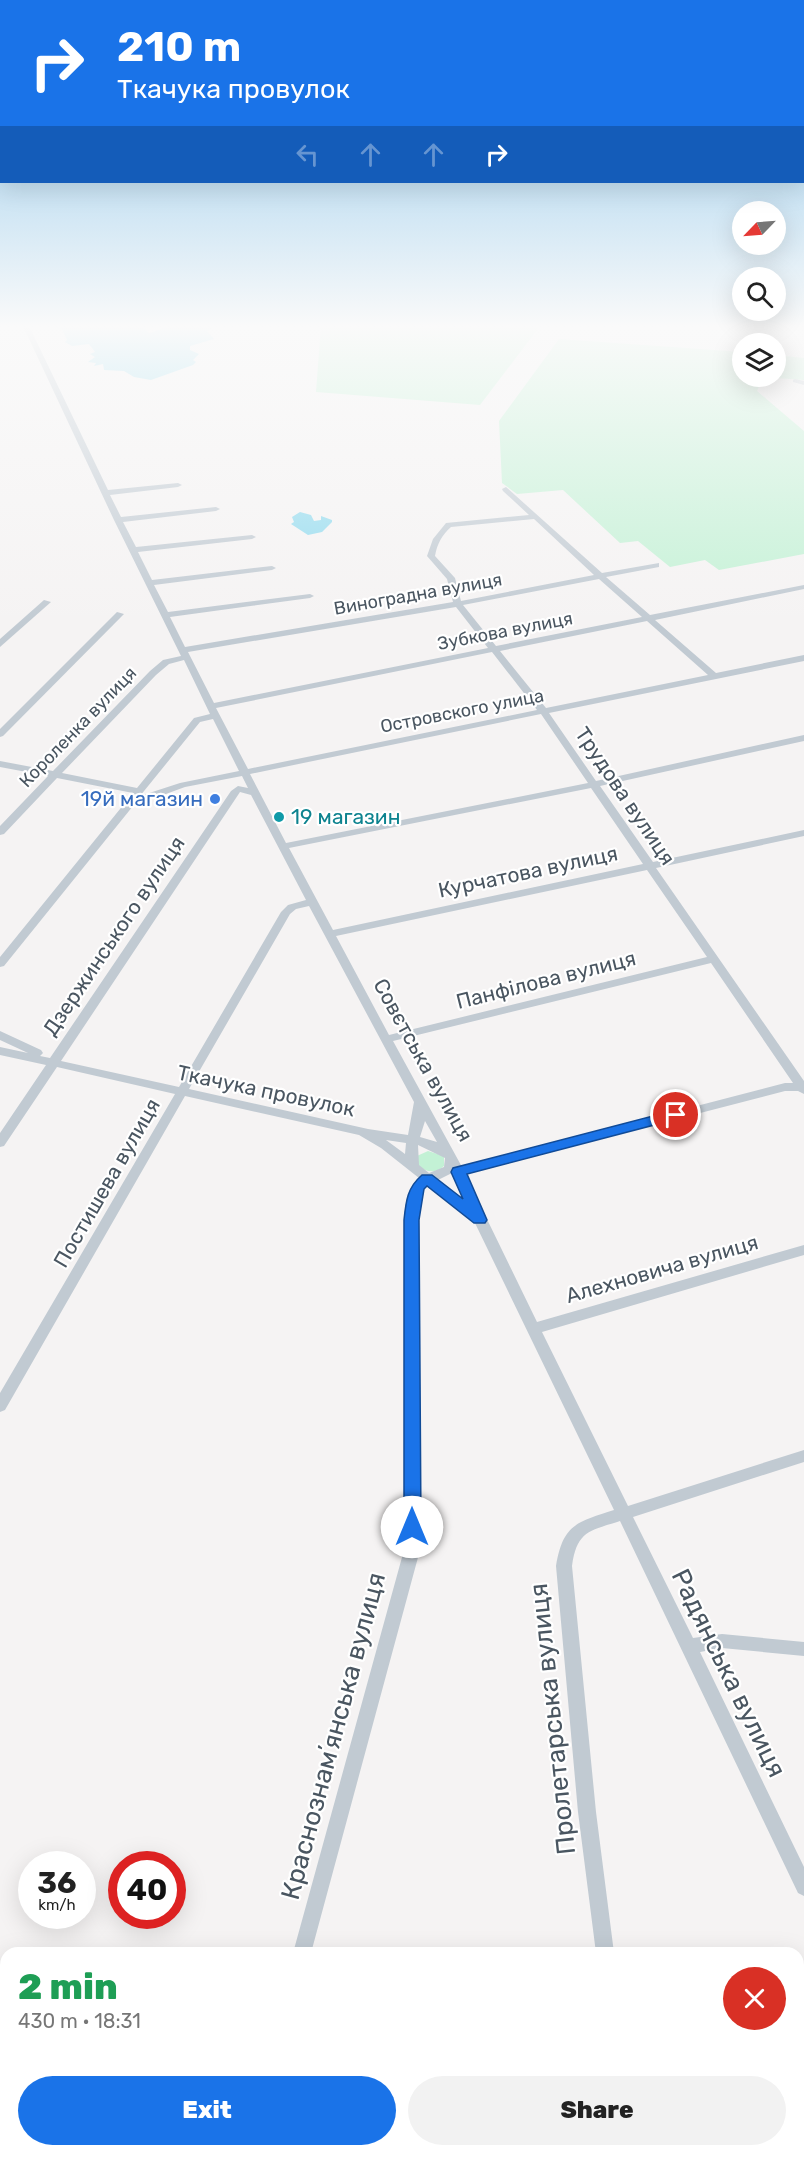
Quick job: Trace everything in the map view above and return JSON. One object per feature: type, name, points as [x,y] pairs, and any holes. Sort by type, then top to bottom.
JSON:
[{"type":"street","name":"Совєтська вулиця","points":[[74,427],[255,793],[453,1159],[532,1329],[623,1515]]},
{"type":"street","points":[[105,493],[178,484]]},
{"type":"street","points":[[507,489],[600,576],[714,676]]},
{"type":"street","points":[[118,520],[216,509]]},
{"type":"street","name":"Трудова вулиця","points":[[535,517],[458,523],[445,528],[431,548],[431,556],[452,579],[458,604],[544,712],[803,1088]]},
{"type":"street","points":[[133,550],[252,537]]},
{"type":"street","name":"Виноградна вулиця","points":[[185,653],[458,604],[656,565]]},
{"type":"street","points":[[150,583],[272,568]]},
{"type":"street","name":"Зубкова вулиця","points":[[0,964],[197,720],[214,710],[495,649],[804,587]]},
{"type":"street","points":[[166,615],[310,596]]},
{"type":"street","points":[[0,644],[47,602]]},
{"type":"street","points":[[0,734],[120,614]]},
{"type":"street","name":"Короленка вулиця","points":[[0,832],[53,774],[153,673],[166,662],[185,653]]},
{"type":"street","name":"Островского улица","points":[[128,804],[164,790],[206,780],[804,658]]},
{"type":"street","points":[[284,846],[595,784],[804,738]]},
{"type":"street","points":[[0,764],[139,790]]},
{"type":"street","points":[[206,780],[224,781],[238,789],[255,793],[256,779],[259,774],[282,765]]},
{"type":"street","name":"Дзержинського вулиця","points":[[0,1143],[238,789]]},
{"type":"street","name":"Курчатова вулиця","points":[[331,934],[804,833]]},
{"type":"street","name":"Постишева вулиця","points":[[0,1406],[286,912],[300,904],[313,901]]},
{"type":"street","name":"Панфілова вулиця","points":[[387,1039],[714,959]]},
{"type":"street","points":[[0,1035],[54,1061]]},
{"type":"street","points":[[0,1051],[54,1061]]},
{"type":"street","name":"Ткачука провулок","points":[[54,1061],[183,1093],[363,1132],[385,1145],[480,1220]]},
{"type":"street","points":[[458,1172],[785,1087],[803,1088]]},
{"type":"street","points":[[413,1167],[410,1158],[419,1123],[420,1101]]},
{"type":"street","points":[[363,1132],[414,1140],[438,1147],[453,1159],[452,1167],[447,1172],[427,1178]]},
{"type":"street","name":"Краснознамʼянська вулиця","points":[[304,1947],[412,1550],[411,1220],[418,1186],[427,1178]]},
{"type":"street","name":"Алехновича вулиця","points":[[532,1329],[804,1250]]},
{"type":"street","points":[[623,1515],[804,1456]]},
{"type":"street","name":"Радянська вулиця","points":[[623,1515],[797,1858],[804,1887]]},
{"type":"street","name":"Пролетарська вулиця","points":[[604,1947],[587,1812],[564,1566],[571,1536],[578,1530],[623,1515]]},
{"type":"street","points":[[689,1646],[722,1641],[804,1649]]},
{"type":"green space","points":[[499,427],[799,427],[804,431],[804,554],[719,570],[705,560],[670,567],[638,541],[620,543],[563,490],[517,494],[502,483]]},
{"type":"green space","points":[[428,1151],[444,1156],[444,1166],[431,1171],[417,1166],[417,1156]]},
{"type":"water","points":[[300,512],[311,515],[314,521],[321,520],[321,516],[332,522],[322,532],[308,535],[291,524],[294,522],[292,517]]},
{"type":"place","name":"19й магазин","points":[[215,799]]},
{"type":"place","name":"19 магазин","points":[[279,817]]},
{"type":"route","points":[[412,1527],[411,1220],[418,1186],[427,1178],[454,1197],[480,1220],[458,1172],[676,1115]]}]
